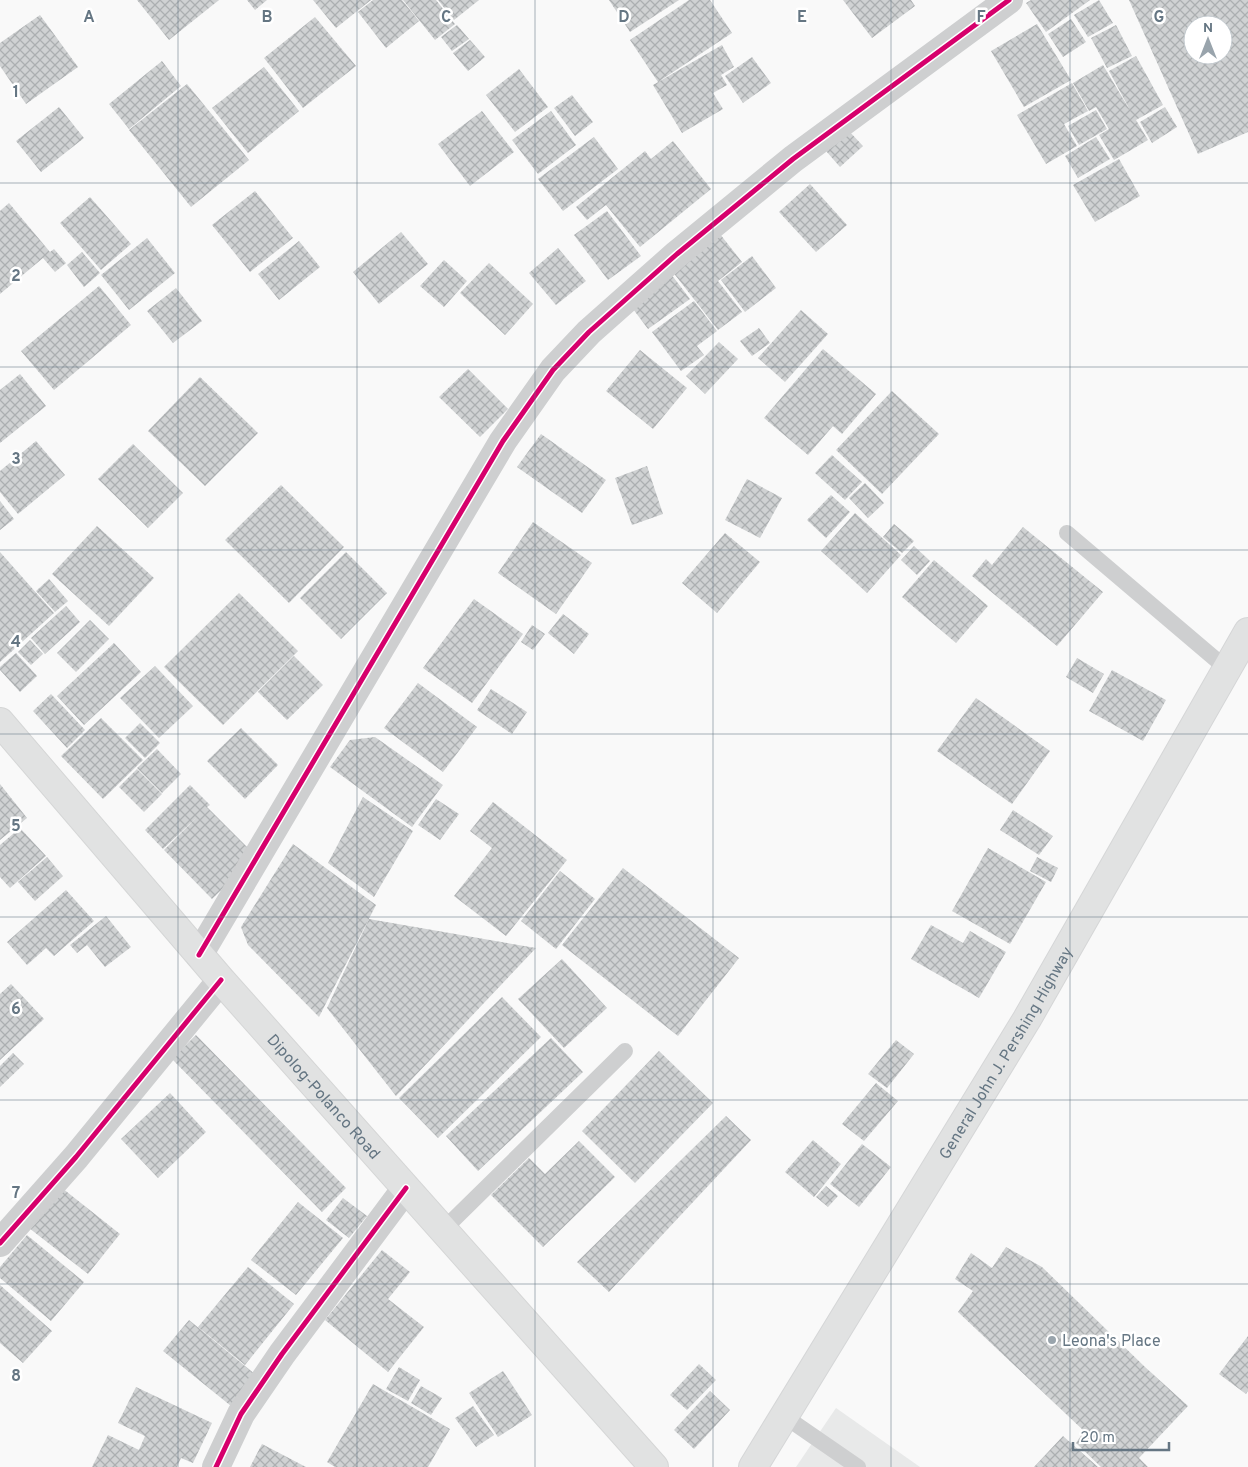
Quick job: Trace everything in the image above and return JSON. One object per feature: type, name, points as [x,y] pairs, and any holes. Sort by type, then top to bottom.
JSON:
[{"type":"main road","name":"General John J. Pershing Highway","points":[[753,1467],[1027,1018],[1227,669],[1246,643]]},
{"type":"main road","name":"Dipolog-Polanco Road","points":[[0,722],[221,980],[654,1467]]},
{"type":"street","points":[[199,954],[503,441],[552,370],[589,332],[677,254],[785,165],[1009,0]]},
{"type":"street","points":[[0,1244],[76,1157],[221,980]]},
{"type":"street","points":[[216,1467],[241,1414],[406,1188]]},
{"type":"lane","points":[[1067,532],[1227,669]]},
{"type":"lane","points":[[443,1230],[625,1050]]},
{"type":"lane","points":[[784,1416],[858,1467]]},
{"type":"shaded area","points":[[836,1408],[920,1467],[796,1467]]},
{"type":"building","points":[[137,0],[219,0],[169,40]]},
{"type":"building","points":[[247,0],[267,0],[255,10]]},
{"type":"building","points":[[313,0],[371,0],[336,28]]},
{"type":"building","points":[[373,0],[402,0],[419,21],[386,48],[358,12]]},
{"type":"building","points":[[403,0],[436,0],[455,24],[435,40]]},
{"type":"building","points":[[438,0],[479,0],[454,20]]},
{"type":"building","points":[[609,0],[679,0],[630,32]]},
{"type":"building","points":[[689,0],[710,0],[732,33],[658,82],[630,40]]},
{"type":"building","points":[[843,0],[911,0],[915,6],[872,38]]},
{"type":"building","points":[[1031,0],[1090,0],[1046,32],[1026,3]]},
{"type":"building","points":[[1099,0],[1113,23],[1088,37],[1074,15]]},
{"type":"building","points":[[1129,0],[1248,0],[1248,132],[1198,154]]},
{"type":"building","points":[[40,15],[78,67],[26,104],[0,66],[0,43]]},
{"type":"building","points":[[315,17],[356,66],[303,108],[264,58]]},
{"type":"building","points":[[1071,19],[1086,42],[1063,57],[1048,34]]},
{"type":"building","points":[[1037,24],[1071,80],[1024,107],[991,51]]},
{"type":"building","points":[[457,25],[469,39],[452,51],[441,37]]},
{"type":"building","points":[[1116,25],[1132,56],[1107,68],[1091,38]]},
{"type":"building","points":[[470,40],[485,57],[468,71],[453,53]]},
{"type":"building","points":[[722,45],[734,67],[721,75],[727,85],[713,93],[723,109],[682,133],[653,85]]},
{"type":"building","points":[[1136,56],[1163,105],[1136,120],[1148,140],[1114,160],[1099,135],[1109,129],[1096,107],[1089,111],[1073,83],[1103,65],[1131,112],[1109,71]]},
{"type":"building","points":[[752,57],[771,83],[743,103],[725,76]]},
{"type":"building","points":[[162,61],[181,86],[129,129],[109,104]]},
{"type":"building","points":[[264,67],[299,111],[248,153],[212,108]]},
{"type":"building","points":[[519,69],[548,107],[515,132],[486,95]]},
{"type":"building","points":[[1072,83],[1088,111],[1064,124],[1077,146],[1046,164],[1017,115]]},
{"type":"building","points":[[187,84],[249,160],[191,207],[129,130]]},
{"type":"building","points":[[572,95],[593,122],[575,136],[554,108]]},
{"type":"building","points":[[59,107],[84,138],[41,172],[16,141]]},
{"type":"building","points":[[1165,107],[1177,127],[1152,143],[1140,122]]},
{"type":"building","points":[[1096,110],[1107,129],[1079,145],[1068,126]]},
{"type":"building","points":[[482,111],[514,152],[470,186],[438,144]]},
{"type":"building","points":[[551,111],[576,145],[538,174],[512,140]]},
{"type":"building","points":[[848,130],[863,146],[840,167],[826,151]]},
{"type":"building","points":[[594,137],[618,169],[563,211],[538,179]]},
{"type":"building","points":[[1096,137],[1110,159],[1078,178],[1065,156]]},
{"type":"building","points":[[673,141],[711,189],[640,247],[606,205],[587,220],[576,207],[645,151],[651,159]]},
{"type":"building","points":[[1119,159],[1140,196],[1095,222],[1073,185]]},
{"type":"building","points":[[810,184],[847,225],[816,252],[779,212]]},
{"type":"building","points":[[255,191],[293,238],[250,272],[212,225]]},
{"type":"building","points":[[90,197],[131,244],[101,270],[60,223]]},
{"type":"building","points":[[9,203],[50,252],[54,249],[66,263],[55,272],[43,258],[0,294],[0,211]]},
{"type":"building","points":[[607,211],[641,256],[608,280],[574,235]]},
{"type":"building","points":[[401,232],[428,264],[379,304],[353,272]]},
{"type":"building","points":[[720,234],[742,262],[718,281],[742,312],[718,330],[672,271]]},
{"type":"building","points":[[147,238],[175,273],[129,310],[101,275]]},
{"type":"building","points":[[299,241],[320,267],[279,300],[258,274]]},
{"type":"building","points":[[558,248],[586,281],[556,305],[529,273]]},
{"type":"building","points":[[82,252],[100,273],[84,287],[67,265]]},
{"type":"building","points":[[752,256],[776,288],[745,312],[721,280]]},
{"type":"building","points":[[444,260],[467,281],[444,307],[420,286]]},
{"type":"building","points":[[489,263],[533,304],[505,335],[460,293]]},
{"type":"building","points":[[671,274],[690,299],[648,329],[630,305]]},
{"type":"building","points":[[99,286],[131,325],[54,390],[21,351]]},
{"type":"building","points":[[176,288],[202,321],[173,343],[147,311]]},
{"type":"building","points":[[694,301],[717,331],[697,346],[704,355],[681,371],[652,332]]},
{"type":"building","points":[[801,310],[828,334],[785,382],[758,358]]},
{"type":"building","points":[[759,328],[770,343],[752,356],[740,341]]},
{"type":"building","points":[[719,342],[738,359],[705,394],[686,376]]},
{"type":"building","points":[[823,349],[876,394],[842,434],[833,426],[808,455],[764,418]]},
{"type":"building","points":[[640,350],[687,388],[653,429],[606,391]]},
{"type":"building","points":[[468,369],[508,409],[480,437],[439,397]]},
{"type":"building","points":[[20,374],[46,406],[0,443],[0,390]]},
{"type":"building","points":[[200,377],[258,433],[205,486],[148,431]]},
{"type":"building","points":[[892,391],[939,434],[882,494],[836,450]]},
{"type":"building","points":[[541,434],[606,480],[582,513],[517,467]]},
{"type":"building","points":[[36,441],[65,475],[18,514],[0,492],[0,471]]},
{"type":"building","points":[[133,444],[183,493],[148,528],[98,479]]},
{"type":"building","points":[[832,455],[862,482],[845,500],[815,473]]},
{"type":"building","points":[[647,466],[663,514],[632,525],[615,478]]},
{"type":"building","points":[[747,479],[782,498],[760,538],[725,520]]},
{"type":"building","points":[[865,483],[884,503],[868,518],[849,498]]},
{"type":"building","points":[[281,485],[344,547],[289,603],[225,540]]},
{"type":"building","points":[[831,495],[850,512],[826,538],[807,520]]},
{"type":"building","points":[[0,501],[14,519],[0,530]]},
{"type":"building","points":[[855,513],[901,555],[867,593],[821,551]]},
{"type":"building","points":[[533,522],[592,563],[556,614],[498,573]]},
{"type":"building","points":[[894,524],[914,541],[902,553],[883,537]]},
{"type":"building","points":[[97,526],[154,578],[109,626],[52,574]]},
{"type":"building","points":[[1023,527],[1103,592],[1057,646],[972,576],[986,559],[992,565]]},
{"type":"building","points":[[725,533],[760,562],[717,613],[682,583]]},
{"type":"building","points":[[914,546],[930,561],[917,575],[901,560]]},
{"type":"building","points":[[0,552],[54,613],[0,662]]},
{"type":"building","points":[[346,552],[387,593],[341,639],[300,598]]},
{"type":"building","points":[[934,560],[988,606],[956,643],[902,597]]},
{"type":"building","points":[[49,579],[68,601],[55,612],[36,591]]},
{"type":"building","points":[[239,593],[298,651],[223,725],[164,667]]},
{"type":"building","points":[[474,599],[523,634],[472,703],[423,668]]},
{"type":"building","points":[[66,606],[80,622],[45,654],[31,638]]},
{"type":"building","points":[[563,614],[589,634],[574,654],[548,633]]},
{"type":"building","points":[[90,620],[109,639],[76,672],[57,653]]},
{"type":"building","points":[[532,625],[545,634],[533,650],[521,642]]},
{"type":"building","points":[[30,640],[43,654],[31,665],[18,652]]},
{"type":"building","points":[[114,643],[141,672],[84,725],[57,696]]},
{"type":"building","points":[[16,653],[37,676],[20,692],[0,670],[0,667]]},
{"type":"building","points":[[294,656],[323,685],[287,720],[258,692]]},
{"type":"building","points":[[1077,658],[1104,674],[1093,693],[1066,677]]},
{"type":"building","points":[[155,666],[193,706],[159,738],[120,698]]},
{"type":"building","points":[[1112,670],[1166,700],[1143,741],[1089,711]]},
{"type":"building","points":[[418,683],[477,727],[443,772],[384,728]]},
{"type":"building","points":[[491,689],[527,712],[512,734],[477,710]]},
{"type":"building","points":[[51,694],[85,730],[67,748],[33,711]]},
{"type":"building","points":[[976,698],[1050,751],[1012,804],[937,751]]},
{"type":"building","points":[[101,718],[143,760],[103,799],[61,756]]},
{"type":"building","points":[[140,723],[160,743],[145,758],[125,738]]},
{"type":"building","points":[[241,728],[278,765],[245,799],[207,761]]},
{"type":"building","points":[[375,737],[443,785],[412,827],[330,767],[350,740]]},
{"type":"building","points":[[157,749],[181,774],[162,793],[137,768]]},
{"type":"building","points":[[137,769],[162,794],[144,812],[119,787]]},
{"type":"building","points":[[0,784],[27,818],[0,840]]},
{"type":"building","points":[[190,785],[210,805],[207,807],[256,856],[212,899],[164,850],[197,817],[163,849],[145,830]]},
{"type":"building","points":[[363,797],[413,831],[374,897],[328,863]]},
{"type":"building","points":[[436,799],[459,814],[440,840],[418,825]]},
{"type":"building","points":[[493,802],[567,860],[506,936],[454,896],[492,848],[470,831]]},
{"type":"building","points":[[1013,810],[1053,836],[1039,855],[1000,830]]},
{"type":"building","points":[[20,828],[46,856],[10,888],[0,877],[0,845]]},
{"type":"building","points":[[293,844],[376,905],[319,1017],[248,945],[241,927]]},
{"type":"building","points":[[988,848],[1046,882],[1010,944],[952,911]]},
{"type":"building","points":[[47,857],[63,876],[35,901],[18,882]]},
{"type":"building","points":[[1037,857],[1058,868],[1051,882],[1030,871]]},
{"type":"building","points":[[623,868],[739,958],[678,1036],[562,945]]},
{"type":"building","points":[[560,871],[595,899],[556,949],[521,921]]},
{"type":"building","points":[[66,890],[94,921],[54,956],[46,948],[27,965],[7,942]]},
{"type":"building","points":[[106,916],[131,947],[105,967],[87,945],[77,953],[70,945]]},
{"type":"building","points":[[369,919],[536,948],[396,1096],[327,1008]]},
{"type":"building","points":[[931,925],[963,943],[970,931],[1006,952],[979,998],[911,959]]},
{"type":"building","points":[[562,959],[607,1008],[564,1048],[518,999]]},
{"type":"building","points":[[11,984],[44,1019],[0,1060],[0,994]]},
{"type":"building","points":[[502,997],[541,1037],[438,1138],[399,1098]]},
{"type":"building","points":[[196,1035],[346,1188],[322,1212],[172,1059]]},
{"type":"building","points":[[551,1038],[583,1072],[478,1171],[446,1136]]},
{"type":"building","points":[[896,1040],[914,1054],[887,1088],[868,1074]]},
{"type":"building","points":[[659,1051],[713,1103],[635,1183],[582,1131]]},
{"type":"building","points":[[13,1053],[24,1064],[0,1087],[0,1066]]},
{"type":"building","points":[[876,1083],[898,1101],[864,1141],[842,1124]]},
{"type":"building","points":[[170,1093],[206,1132],[158,1178],[121,1139]]},
{"type":"building","points":[[726,1116],[751,1140],[609,1292],[577,1262]]},
{"type":"building","points":[[813,1140],[841,1164],[814,1197],[785,1172]]},
{"type":"building","points":[[579,1141],[615,1177],[543,1247],[491,1195],[529,1158],[545,1174]]},
{"type":"building","points":[[862,1144],[891,1167],[859,1207],[830,1184]]},
{"type":"building","points":[[826,1186],[838,1196],[828,1207],[816,1197]]},
{"type":"building","points":[[62,1188],[120,1234],[88,1274],[29,1228]]},
{"type":"building","points":[[343,1198],[367,1216],[349,1238],[326,1220]]},
{"type":"building","points":[[298,1202],[343,1238],[296,1295],[251,1260]]},
{"type":"building","points":[[27,1235],[84,1282],[51,1321],[0,1278],[0,1267]]},
{"type":"building","name":"Leona's Place","points":[[1006,1247],[1042,1267],[1188,1406],[1139,1458],[1148,1467],[1101,1467],[1076,1443],[1084,1431],[958,1312],[973,1291],[955,1279],[971,1253],[992,1268]]},
{"type":"building","points":[[382,1250],[410,1272],[388,1299],[424,1327],[388,1372],[325,1320]]},
{"type":"building","points":[[248,1267],[294,1304],[245,1365],[198,1327]]},
{"type":"building","points":[[0,1285],[52,1331],[23,1363],[0,1343]]},
{"type":"building","points":[[189,1320],[256,1375],[231,1406],[163,1351]]},
{"type":"building","points":[[1248,1336],[1248,1391],[1246,1394],[1219,1374]]},
{"type":"building","points":[[699,1364],[716,1380],[687,1410],[670,1395]]},
{"type":"building","points":[[399,1367],[420,1380],[408,1401],[386,1389]]},
{"type":"building","points":[[503,1371],[532,1415],[498,1437],[469,1393]]},
{"type":"building","points":[[373,1384],[450,1429],[428,1467],[335,1467],[327,1462]]},
{"type":"building","points":[[421,1386],[442,1398],[431,1415],[411,1403]]},
{"type":"building","points":[[136,1387],[212,1423],[193,1463],[181,1458],[177,1467],[92,1467],[108,1435],[139,1450],[145,1436],[118,1423]]},
{"type":"building","points":[[710,1391],[730,1410],[694,1449],[674,1430]]},
{"type":"building","points":[[473,1406],[494,1435],[476,1447],[455,1418]]},
{"type":"building","points":[[1063,1436],[1098,1467],[1034,1467]]},
{"type":"building","points":[[262,1444],[306,1467],[250,1467]]},
{"type":"cycle path","points":[[199,955],[503,441],[553,370],[589,332],[677,254],[793,159],[1009,0]]},
{"type":"cycle path","points":[[0,1243],[76,1157],[221,980]]},
{"type":"cycle path","points":[[216,1467],[241,1414],[282,1354],[406,1188]]},
{"type":"place","name":"Leona's Place","points":[[1052,1340]]}]
